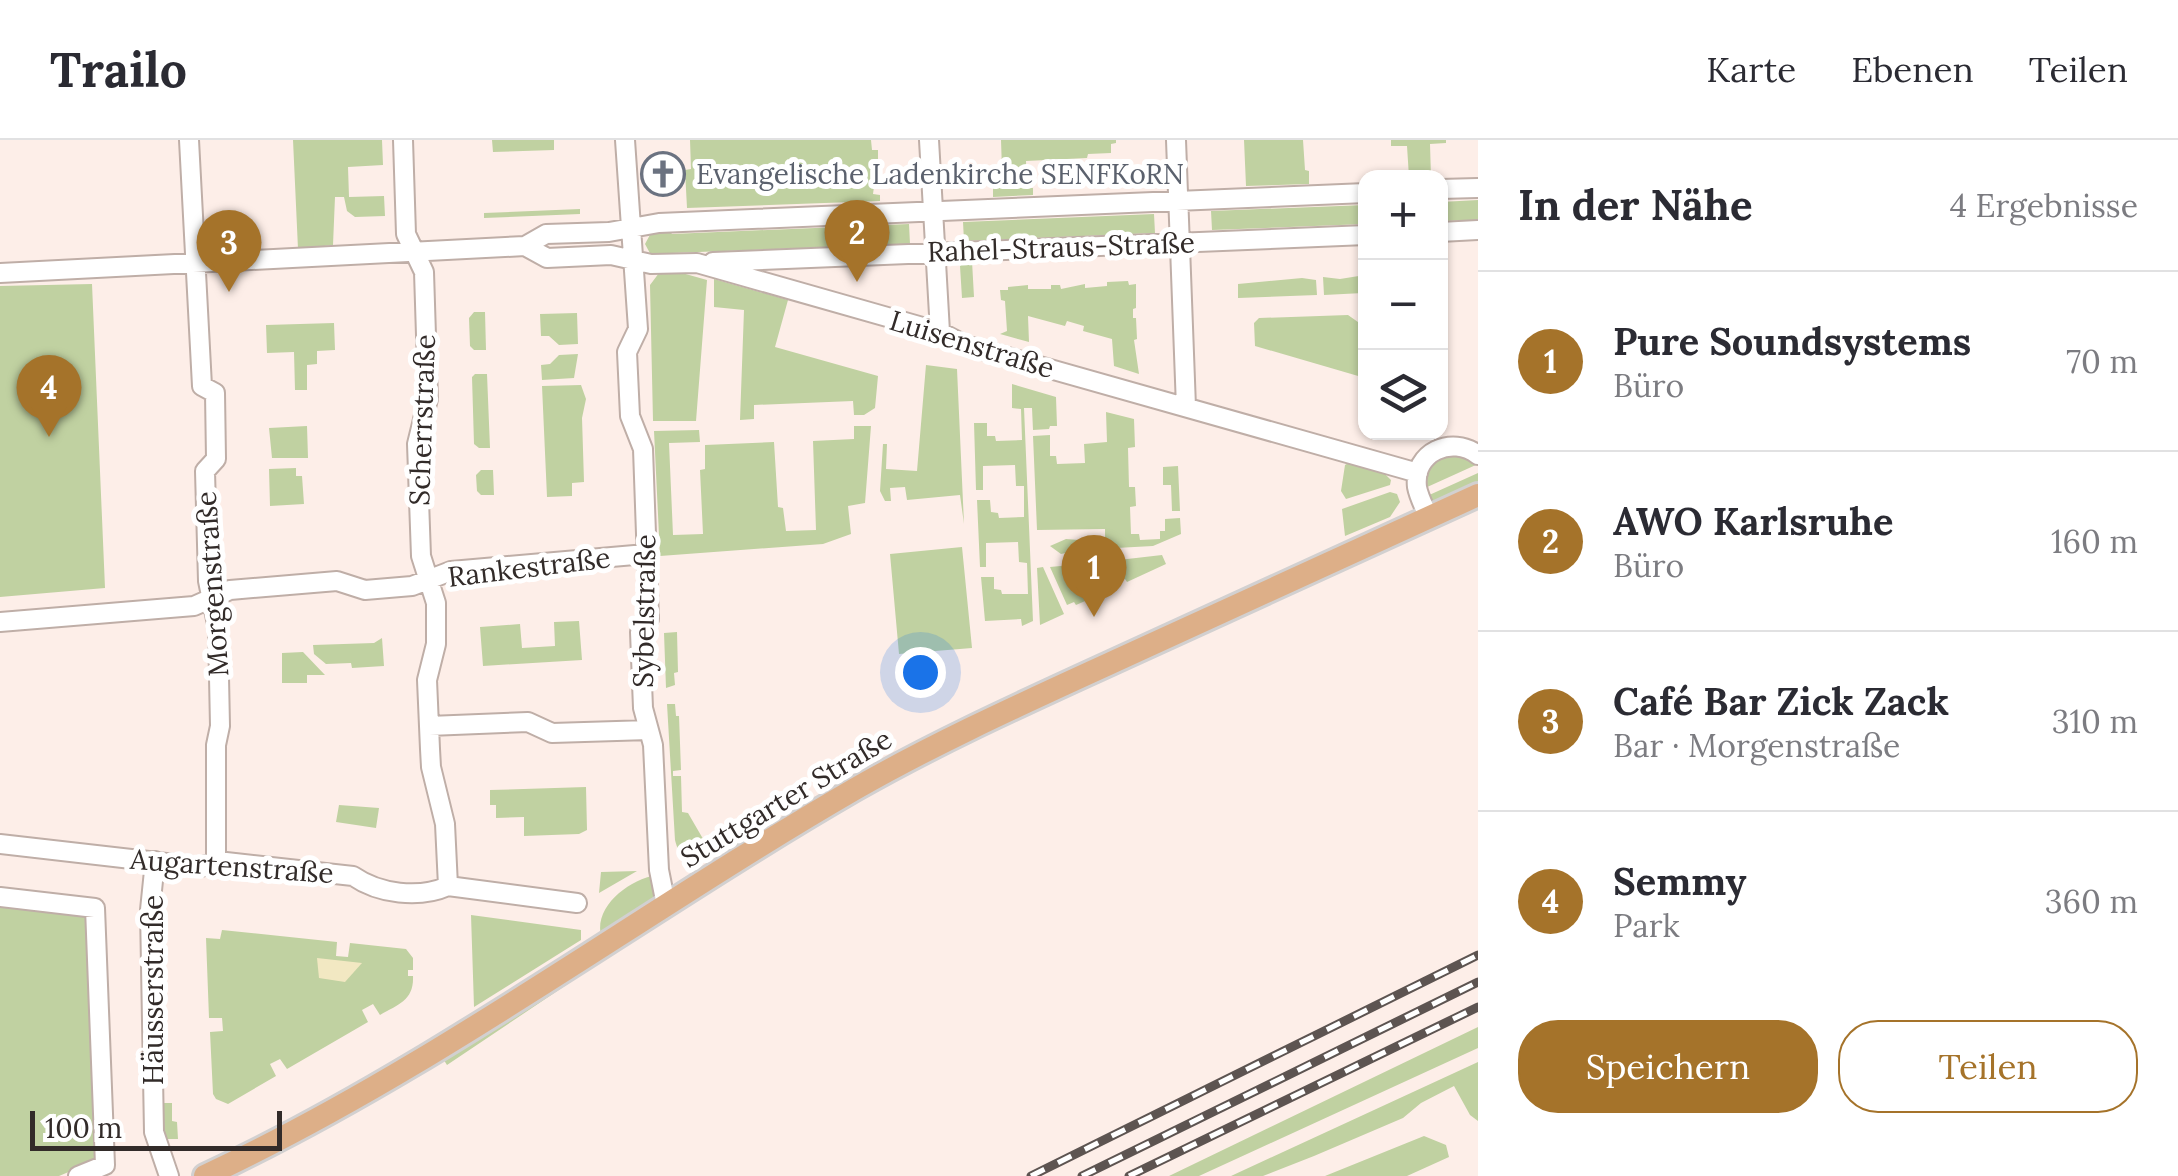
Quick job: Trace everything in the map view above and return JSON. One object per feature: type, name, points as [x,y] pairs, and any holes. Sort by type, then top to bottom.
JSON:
[{"type":"main road","name":"Stuttgarter Straße","points":[[206,1176],[354,1098],[856,789],[922,753],[1478,495]]},
{"type":"street","name":"Morgenstraße","points":[[189,140],[202,386],[215,393],[216,412],[216,459],[205,470],[208,581],[218,629],[216,860]]},
{"type":"street","name":"Scherrstraße","points":[[402,140],[406,234],[424,272],[428,399],[417,444],[421,556],[436,603],[436,644],[427,680],[431,767],[445,824],[448,886]]},
{"type":"street","name":"Sybelstraße","points":[[625,140],[638,329],[627,352],[628,384],[630,416],[644,449],[649,620],[640,632],[643,708],[653,745],[659,870],[666,905]]},
{"type":"street","points":[[929,140],[940,332]]},
{"type":"street","points":[[1176,140],[1186,407]]},
{"type":"street","points":[[1448,190],[1478,188]]},
{"type":"street","name":"Rahel-Straus-Straße","points":[[630,228],[660,223],[1358,192]]},
{"type":"street","name":"Luisenstraße","points":[[0,273],[524,246],[546,234],[630,228]]},
{"type":"street","points":[[1448,232],[1478,230]]},
{"type":"street","name":"Rahel-Straus-Straße","points":[[697,262],[1358,235]]},
{"type":"street","name":"Luisenstraße","points":[[524,246],[547,258],[611,255],[651,264],[697,262],[940,332],[965,345],[1418,473]]},
{"type":"street","points":[[1429,518],[1417,486],[1418,473],[1438,440],[1478,455]]},
{"type":"street","name":"Rankestraße","points":[[0,622],[194,606],[230,590],[337,581],[364,590],[412,586],[451,571],[646,554]]},
{"type":"street","points":[[429,726],[528,722],[552,733],[649,730]]},
{"type":"street","name":"Augartenstraße","points":[[0,844],[201,867],[216,860],[353,876],[370,887],[428,895],[448,886],[576,903]]},
{"type":"street","name":"Häusserstraße","points":[[156,861],[150,910],[154,1132],[168,1176]]},
{"type":"street","points":[[0,897],[96,908],[105,1164],[78,1176]]},
{"type":"green space","points":[[293,140],[382,140],[383,165],[348,167],[349,197],[384,196],[385,216],[355,217],[347,211],[344,197],[335,197],[333,245],[298,249]]},
{"type":"green space","points":[[492,140],[554,140],[554,150],[493,152]]},
{"type":"green space","points":[[690,140],[871,140],[872,150],[878,150],[878,162],[872,162],[876,172],[873,194],[880,195],[880,201],[687,208],[685,170],[691,169]]},
{"type":"green space","points":[[1001,140],[1116,143],[1111,144],[1111,153],[1088,154],[1087,158],[1026,161],[1027,188],[1033,188],[1033,195],[993,197],[997,171],[1002,170]]},
{"type":"green space","points":[[1244,140],[1303,140],[1309,184],[1246,186]]},
{"type":"green space","points":[[1391,140],[1446,140],[1430,144],[1431,170],[1409,170],[1407,146],[1391,146]]},
{"type":"green space","points":[[1478,200],[1478,220],[1448,221],[1448,202]]},
{"type":"green space","points":[[1358,205],[1358,224],[1212,230],[1211,211]]},
{"type":"green space","points":[[580,209],[580,214],[484,218],[484,213]]},
{"type":"green space","points":[[1154,214],[1155,233],[964,241],[963,222]]},
{"type":"green space","points":[[909,224],[910,244],[672,253],[668,259],[652,257],[645,244],[652,231],[668,229],[672,234]]},
{"type":"green space","points":[[972,261],[974,297],[962,298],[960,266]]},
{"type":"green space","points":[[659,273],[682,273],[707,280],[696,421],[653,421],[650,285]]},
{"type":"green space","points":[[1358,276],[1358,293],[1324,295],[1323,277]]},
{"type":"green space","points":[[714,279],[788,300],[775,347],[878,376],[875,408],[864,415],[854,415],[853,401],[754,405],[754,419],[740,420],[744,310],[714,307]]},
{"type":"green space","points":[[1316,280],[1317,295],[1238,298],[1238,284]]},
{"type":"green space","points":[[1128,281],[1129,285],[1136,284],[1133,318],[1139,374],[1114,366],[1112,339],[1083,331],[1084,326],[1067,321],[1065,326],[1028,316],[1029,342],[1000,334],[1007,331],[1005,301],[1001,300],[1000,290],[1028,285],[1028,289],[1060,285],[1061,289],[1085,284],[1085,288]]},
{"type":"green space","points":[[92,284],[105,588],[0,597],[0,286]]},
{"type":"green space","points":[[474,312],[485,312],[486,350],[470,346],[469,318]]},
{"type":"green space","points":[[577,313],[578,344],[559,345],[549,336],[541,336],[540,314]]},
{"type":"green space","points":[[1348,315],[1358,322],[1358,376],[1255,346],[1254,323],[1259,318]]},
{"type":"green space","points":[[334,323],[335,350],[317,351],[317,364],[307,365],[307,390],[295,390],[294,352],[267,353],[266,325]]},
{"type":"green space","points":[[578,354],[574,378],[542,380],[541,365],[550,364],[559,355]]},
{"type":"green space","points":[[926,365],[957,369],[964,524],[960,495],[907,500],[905,487],[890,488],[891,501],[885,501],[880,491],[883,444],[887,444],[886,469],[917,471]]},
{"type":"green space","points":[[475,374],[487,374],[490,448],[474,444]]},
{"type":"green space","points":[[1012,384],[1056,397],[1057,426],[1049,429],[1033,430],[1032,408],[1024,408],[1033,621],[1022,626],[1021,619],[985,621],[981,577],[994,577],[994,589],[1002,594],[1028,594],[1027,563],[1019,562],[1018,542],[986,543],[986,567],[980,567],[977,500],[990,500],[991,512],[998,513],[999,518],[1024,517],[1024,486],[1016,486],[1015,465],[983,466],[983,490],[976,490],[974,423],[987,423],[987,436],[995,436],[996,441],[1022,440],[1021,409],[1012,408]]},
{"type":"green space","points":[[581,385],[586,399],[582,418],[584,482],[572,483],[572,496],[547,497],[542,386]]},
{"type":"green space","points":[[1106,412],[1134,419],[1135,447],[1128,448],[1129,487],[1135,487],[1136,506],[1130,507],[1131,534],[1139,534],[1140,540],[1160,539],[1165,519],[1180,518],[1181,534],[1153,546],[1061,554],[1050,546],[1066,539],[1105,542],[1105,529],[1037,530],[1033,436],[1050,435],[1050,456],[1056,456],[1057,464],[1085,463],[1084,444],[1107,442]]},
{"type":"green space","points":[[307,426],[308,458],[272,458],[269,428]]},
{"type":"green space","points":[[854,426],[871,426],[865,503],[848,506],[851,534],[823,544],[660,556],[654,431],[699,430],[700,442],[669,443],[673,535],[703,534],[700,470],[705,469],[705,445],[774,442],[778,507],[783,508],[786,531],[816,530],[813,441],[854,439]]},
{"type":"green space","points":[[1463,453],[1478,464],[1425,488],[1426,470],[1442,455]]},
{"type":"green space","points":[[1352,461],[1379,468],[1391,480],[1390,485],[1346,499],[1341,491],[1345,465]]},
{"type":"green space","points":[[1178,466],[1180,511],[1172,511],[1171,485],[1163,485],[1163,467]]},
{"type":"green space","points":[[296,468],[296,476],[302,476],[304,504],[270,506],[269,469]]},
{"type":"green space","points":[[481,470],[493,470],[494,495],[477,491],[476,475]]},
{"type":"green space","points":[[1478,473],[1478,486],[1434,502],[1427,496]]},
{"type":"green space","points":[[1390,492],[1397,494],[1400,502],[1390,517],[1345,536],[1342,509]]},
{"type":"green space","points":[[962,547],[972,648],[899,654],[890,554]]},
{"type":"green space","points":[[1162,555],[1166,564],[1127,582],[1119,581],[1110,561]]},
{"type":"green space","points":[[1103,562],[1115,588],[1076,605],[1067,605],[1050,567]]},
{"type":"green space","points":[[1043,567],[1064,614],[1040,625],[1037,568]]},
{"type":"green space","points":[[579,621],[582,660],[483,666],[480,627],[520,624],[522,648],[555,646],[554,622]]},
{"type":"green space","points":[[677,632],[678,672],[674,673],[675,685],[666,688],[664,633]]},
{"type":"green space","points":[[382,638],[384,666],[352,668],[351,663],[326,664],[314,654],[313,645],[374,643]]},
{"type":"green space","points":[[303,652],[325,675],[307,675],[307,683],[282,683],[282,653]]},
{"type":"green space","points":[[667,704],[675,704],[679,716],[681,770],[673,771],[673,776],[681,776],[682,812],[688,813],[706,844],[759,815],[766,825],[723,852],[698,862],[684,859],[675,840]]},
{"type":"green space","points":[[586,787],[587,830],[579,834],[524,836],[524,817],[496,818],[496,805],[490,805],[490,790]]},
{"type":"green space","points":[[339,805],[379,808],[376,828],[336,822]]},
{"type":"green space","points":[[637,871],[599,893],[601,872]]},
{"type":"green space","points":[[656,875],[654,899],[647,907],[601,936],[603,915],[616,896],[635,882]]},
{"type":"green space","points":[[0,902],[86,914],[90,919],[99,1156],[59,1176],[0,1176]]},
{"type":"green space","points":[[471,915],[581,930],[581,940],[474,1007]]},
{"type":"green space","points":[[222,930],[337,942],[336,956],[348,957],[350,943],[406,949],[413,958],[413,970],[408,970],[408,976],[413,976],[411,991],[380,1015],[373,1004],[362,1010],[368,1022],[287,1069],[280,1059],[270,1064],[276,1076],[228,1104],[213,1094],[210,1032],[223,1031],[222,1018],[209,1018],[206,938],[220,939]]},
{"type":"green space","points":[[580,968],[584,973],[447,1065],[440,1054]]},
{"type":"green space","points":[[1478,1027],[1478,1048],[1199,1176],[1169,1176]]},
{"type":"green space","points":[[1478,1062],[1478,1121],[1470,1115],[1454,1086],[1421,1103],[1403,1118],[1314,1156],[1263,1176],[1231,1176]]},
{"type":"green space","points":[[159,1103],[172,1103],[178,1139],[160,1139]]},
{"type":"green space","points":[[1424,1136],[1446,1145],[1449,1157],[1407,1176],[1325,1176]]},
{"type":"sand","points":[[317,958],[362,963],[345,982],[319,978]]},
{"type":"railway","points":[[1031,1176],[1478,955]]},
{"type":"railway","points":[[1082,1176],[1478,982]]},
{"type":"railway","points":[[1129,1176],[1478,1007]]},
{"type":"place","name":"Evangelische Ladenkirche SENFKoRN","points":[[663,174]]},
{"type":"place","name":"AWO Karlsruhe","points":[[857,282]]},
{"type":"place","name":"Café Bar Zick Zack","points":[[229,292]]},
{"type":"place","name":"Semmy","points":[[49,437]]},
{"type":"place","name":"Pure Soundsystems","points":[[1094,617]]}]
